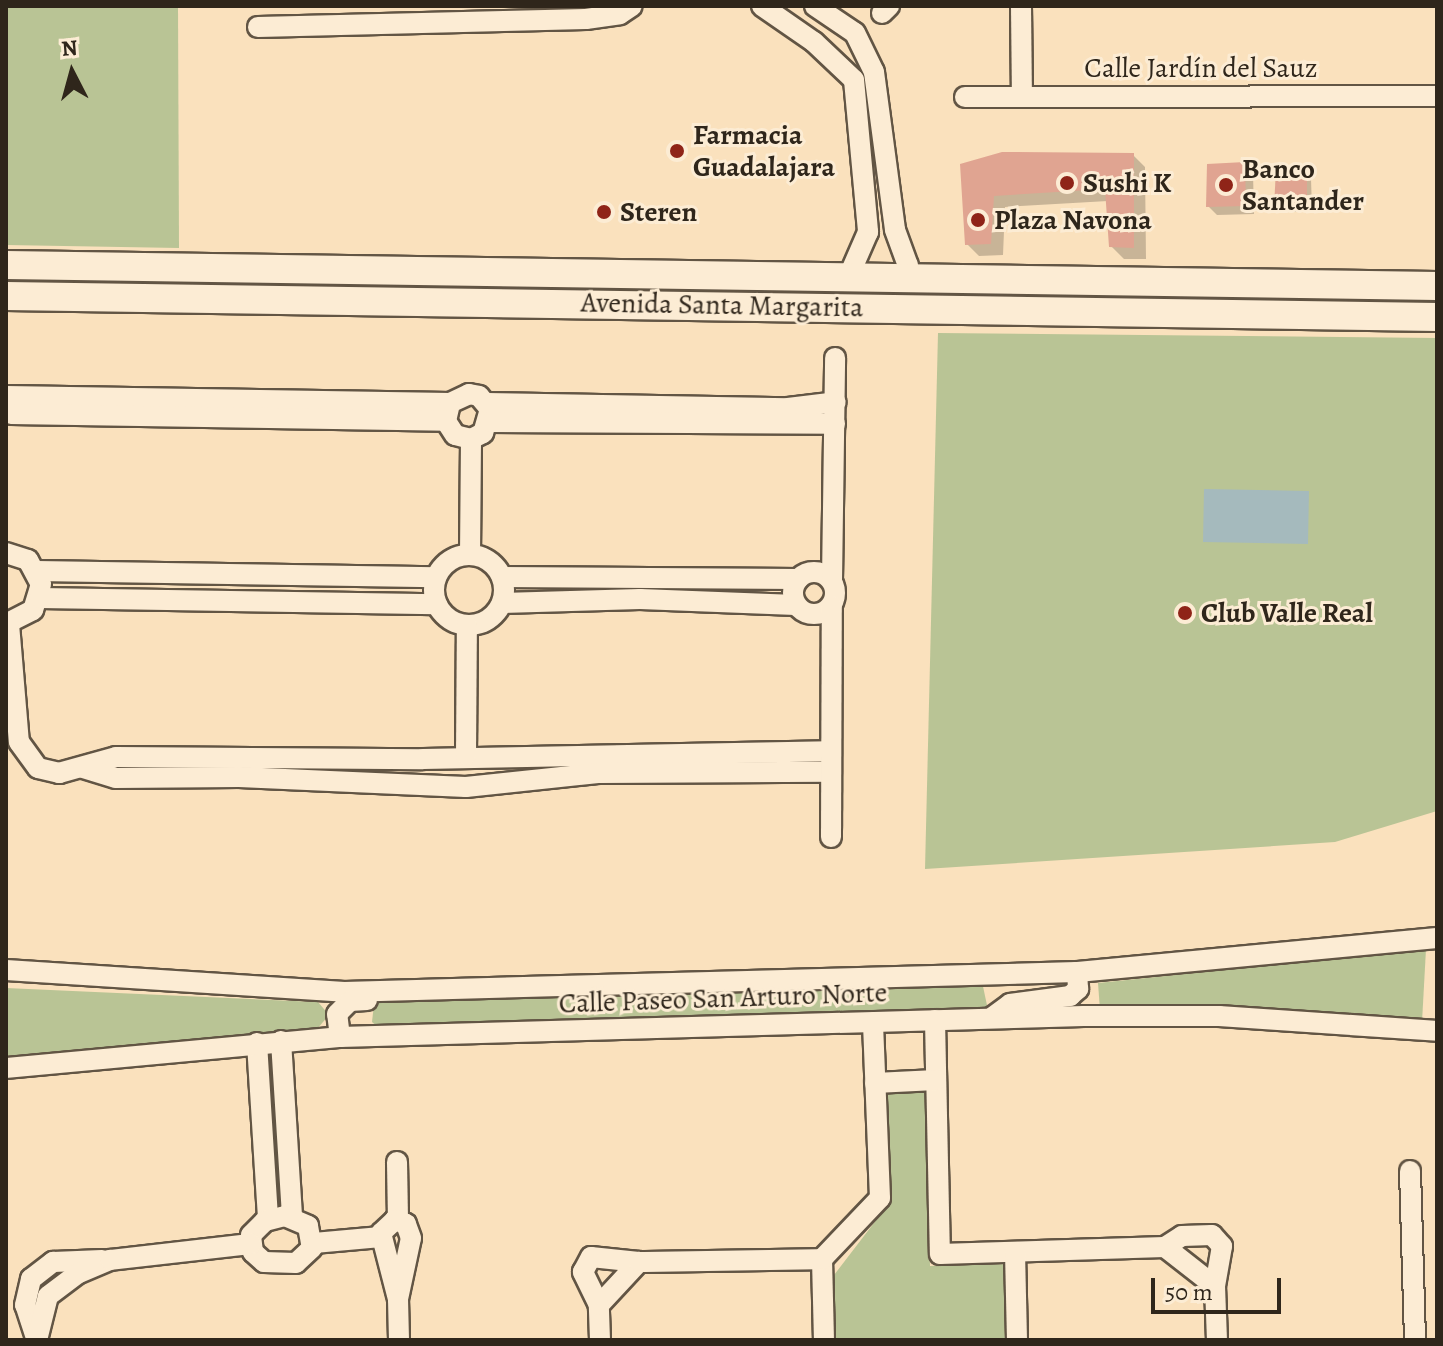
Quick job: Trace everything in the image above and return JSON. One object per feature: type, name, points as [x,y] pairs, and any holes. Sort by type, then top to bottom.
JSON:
[{"type":"main road","name":"Avenida Santa Margarita","points":[[6,265],[757,279],[1425,285]]},
{"type":"main road","points":[[650,303],[650,292],[659,285],[734,286],[757,279]]},
{"type":"main road","points":[[803,306],[892,300],[908,281]]},
{"type":"main road","points":[[1335,315],[1337,299],[1342,295],[1398,291],[1425,285]]},
{"type":"main road","name":"Avenida Santa Margarita","points":[[6,296],[650,303],[1437,317]]},
{"type":"main road","points":[[1363,316],[1397,330],[1437,333]]},
{"type":"street","points":[[258,27],[289,16],[586,19],[620,14],[632,6]]},
{"type":"street","points":[[762,6],[814,42],[854,80],[868,232],[847,280]]},
{"type":"street","points":[[815,6],[855,33],[874,72],[895,230],[908,265],[908,281]]},
{"type":"street","points":[[1021,6],[1022,96]]},
{"type":"street","name":"Calle Jardín del Sauz","points":[[965,97],[1437,96]]},
{"type":"street","points":[[858,111],[879,107]]},
{"type":"street","points":[[831,837],[828,751],[835,358]]},
{"type":"street","points":[[7,407],[448,412],[469,394],[488,413],[643,414],[835,424]]},
{"type":"street","points":[[643,414],[788,408],[836,402]]},
{"type":"street","points":[[448,412],[455,435],[471,439]]},
{"type":"street","points":[[470,555],[471,439],[488,413]]},
{"type":"street","points":[[6,553],[28,560],[37,571],[40,598],[23,620],[8,624],[19,742],[38,768],[59,773],[116,757],[441,785],[492,784],[631,764],[828,751]]},
{"type":"street","points":[[470,555],[484,557],[502,577],[502,603],[488,619],[467,625],[455,622],[437,604],[436,577],[444,565],[470,555]]},
{"type":"street","points":[[37,571],[436,577]]},
{"type":"street","points":[[502,577],[798,579],[815,572],[832,581]]},
{"type":"street","points":[[234,574],[235,597]]},
{"type":"street","points":[[640,576],[640,599]]},
{"type":"street","points":[[796,605],[793,592],[798,579]]},
{"type":"street","points":[[40,598],[235,597],[437,604]]},
{"type":"street","points":[[502,603],[640,599],[796,605],[814,615],[832,606]]},
{"type":"street","points":[[466,755],[467,625]]},
{"type":"street","points":[[239,767],[466,755],[829,772]]},
{"type":"street","points":[[492,756],[492,784]]},
{"type":"street","points":[[441,785],[436,771],[442,757]]},
{"type":"street","name":"Calle Paseo San Arturo Norte","points":[[12,972],[270,990],[421,990],[1077,972],[1437,938]]},
{"type":"street","points":[[991,1018],[1010,1004],[1070,996],[1078,989],[1077,972]]},
{"type":"street","points":[[340,1037],[337,1014],[350,1001],[412,996],[421,990]]},
{"type":"street","name":"Calle Paseo San Arturo Norte","points":[[8,1068],[340,1037],[991,1018],[1219,1016],[1437,1031]]},
{"type":"street","points":[[935,1020],[940,1254],[1165,1247],[1182,1236],[1216,1237],[1222,1270],[1215,1286],[1217,1340]]},
{"type":"street","points":[[824,1340],[822,1259],[880,1198],[873,1022]]},
{"type":"street","points":[[281,1041],[292,1218]]},
{"type":"street","points":[[257,1043],[268,1219]]},
{"type":"street","points":[[875,1083],[936,1080]]},
{"type":"street","points":[[397,1162],[398,1221]]},
{"type":"street","points":[[1410,1171],[1415,1340]]},
{"type":"street","points":[[251,1244],[256,1227],[268,1219],[292,1218],[308,1226],[314,1243]]},
{"type":"street","points":[[398,1221],[383,1227],[381,1237],[398,1299]]},
{"type":"street","points":[[398,1221],[410,1228],[411,1238],[398,1299],[399,1340]]},
{"type":"street","points":[[314,1243],[381,1237]]},
{"type":"street","points":[[251,1244],[264,1262],[286,1265],[304,1259],[314,1243]]},
{"type":"street","points":[[37,1340],[24,1298],[37,1272],[62,1259],[110,1260],[251,1244]]},
{"type":"street","points":[[1165,1247],[1215,1286]]},
{"type":"street","points":[[1015,1252],[1017,1340]]},
{"type":"street","points":[[600,1340],[599,1305],[583,1272],[591,1257],[603,1254],[639,1262],[822,1259]]},
{"type":"street","points":[[599,1305],[639,1262]]},
{"type":"green space","points":[[6,6],[178,6],[179,248],[6,245]]},
{"type":"green space","name":"Club Valle Real","points":[[938,333],[1437,338],[1437,811],[1335,842],[925,869]]},
{"type":"green space","points":[[1426,949],[1422,1022],[1100,1010],[1098,983]]},
{"type":"green space","points":[[981,977],[988,1010],[378,1027],[372,1022],[375,995]]},
{"type":"green space","points":[[6,988],[318,1002],[329,1015],[317,1029],[6,1056]]},
{"type":"green space","points":[[926,1092],[930,1266],[1004,1264],[1005,1340],[833,1340],[831,1279],[890,1202],[887,1094]]},
{"type":"shaded area","points":[[1204,489],[1309,491],[1308,544],[1203,542]]},
{"type":"building","name":"Plaza Navona","points":[[1002,152],[1134,153],[1134,248],[1109,247],[1105,189],[994,196],[991,244],[965,245],[960,164]]},
{"type":"building","name":"Banco Santander","points":[[1245,162],[1246,206],[1206,207],[1207,164]]},
{"type":"building","points":[[1276,169],[1307,170],[1307,207],[1274,207]]},
{"type":"place","name":"Farmacia Guadalajara","points":[[677,151]]},
{"type":"place","name":"Sushi K","points":[[1067,183]]},
{"type":"place","name":"Banco Santander","points":[[1226,185]]},
{"type":"place","name":"Steren","points":[[604,212]]},
{"type":"place","name":"Plaza Navona","points":[[978,220]]},
{"type":"place","name":"Club Valle Real","points":[[1185,613]]}]
